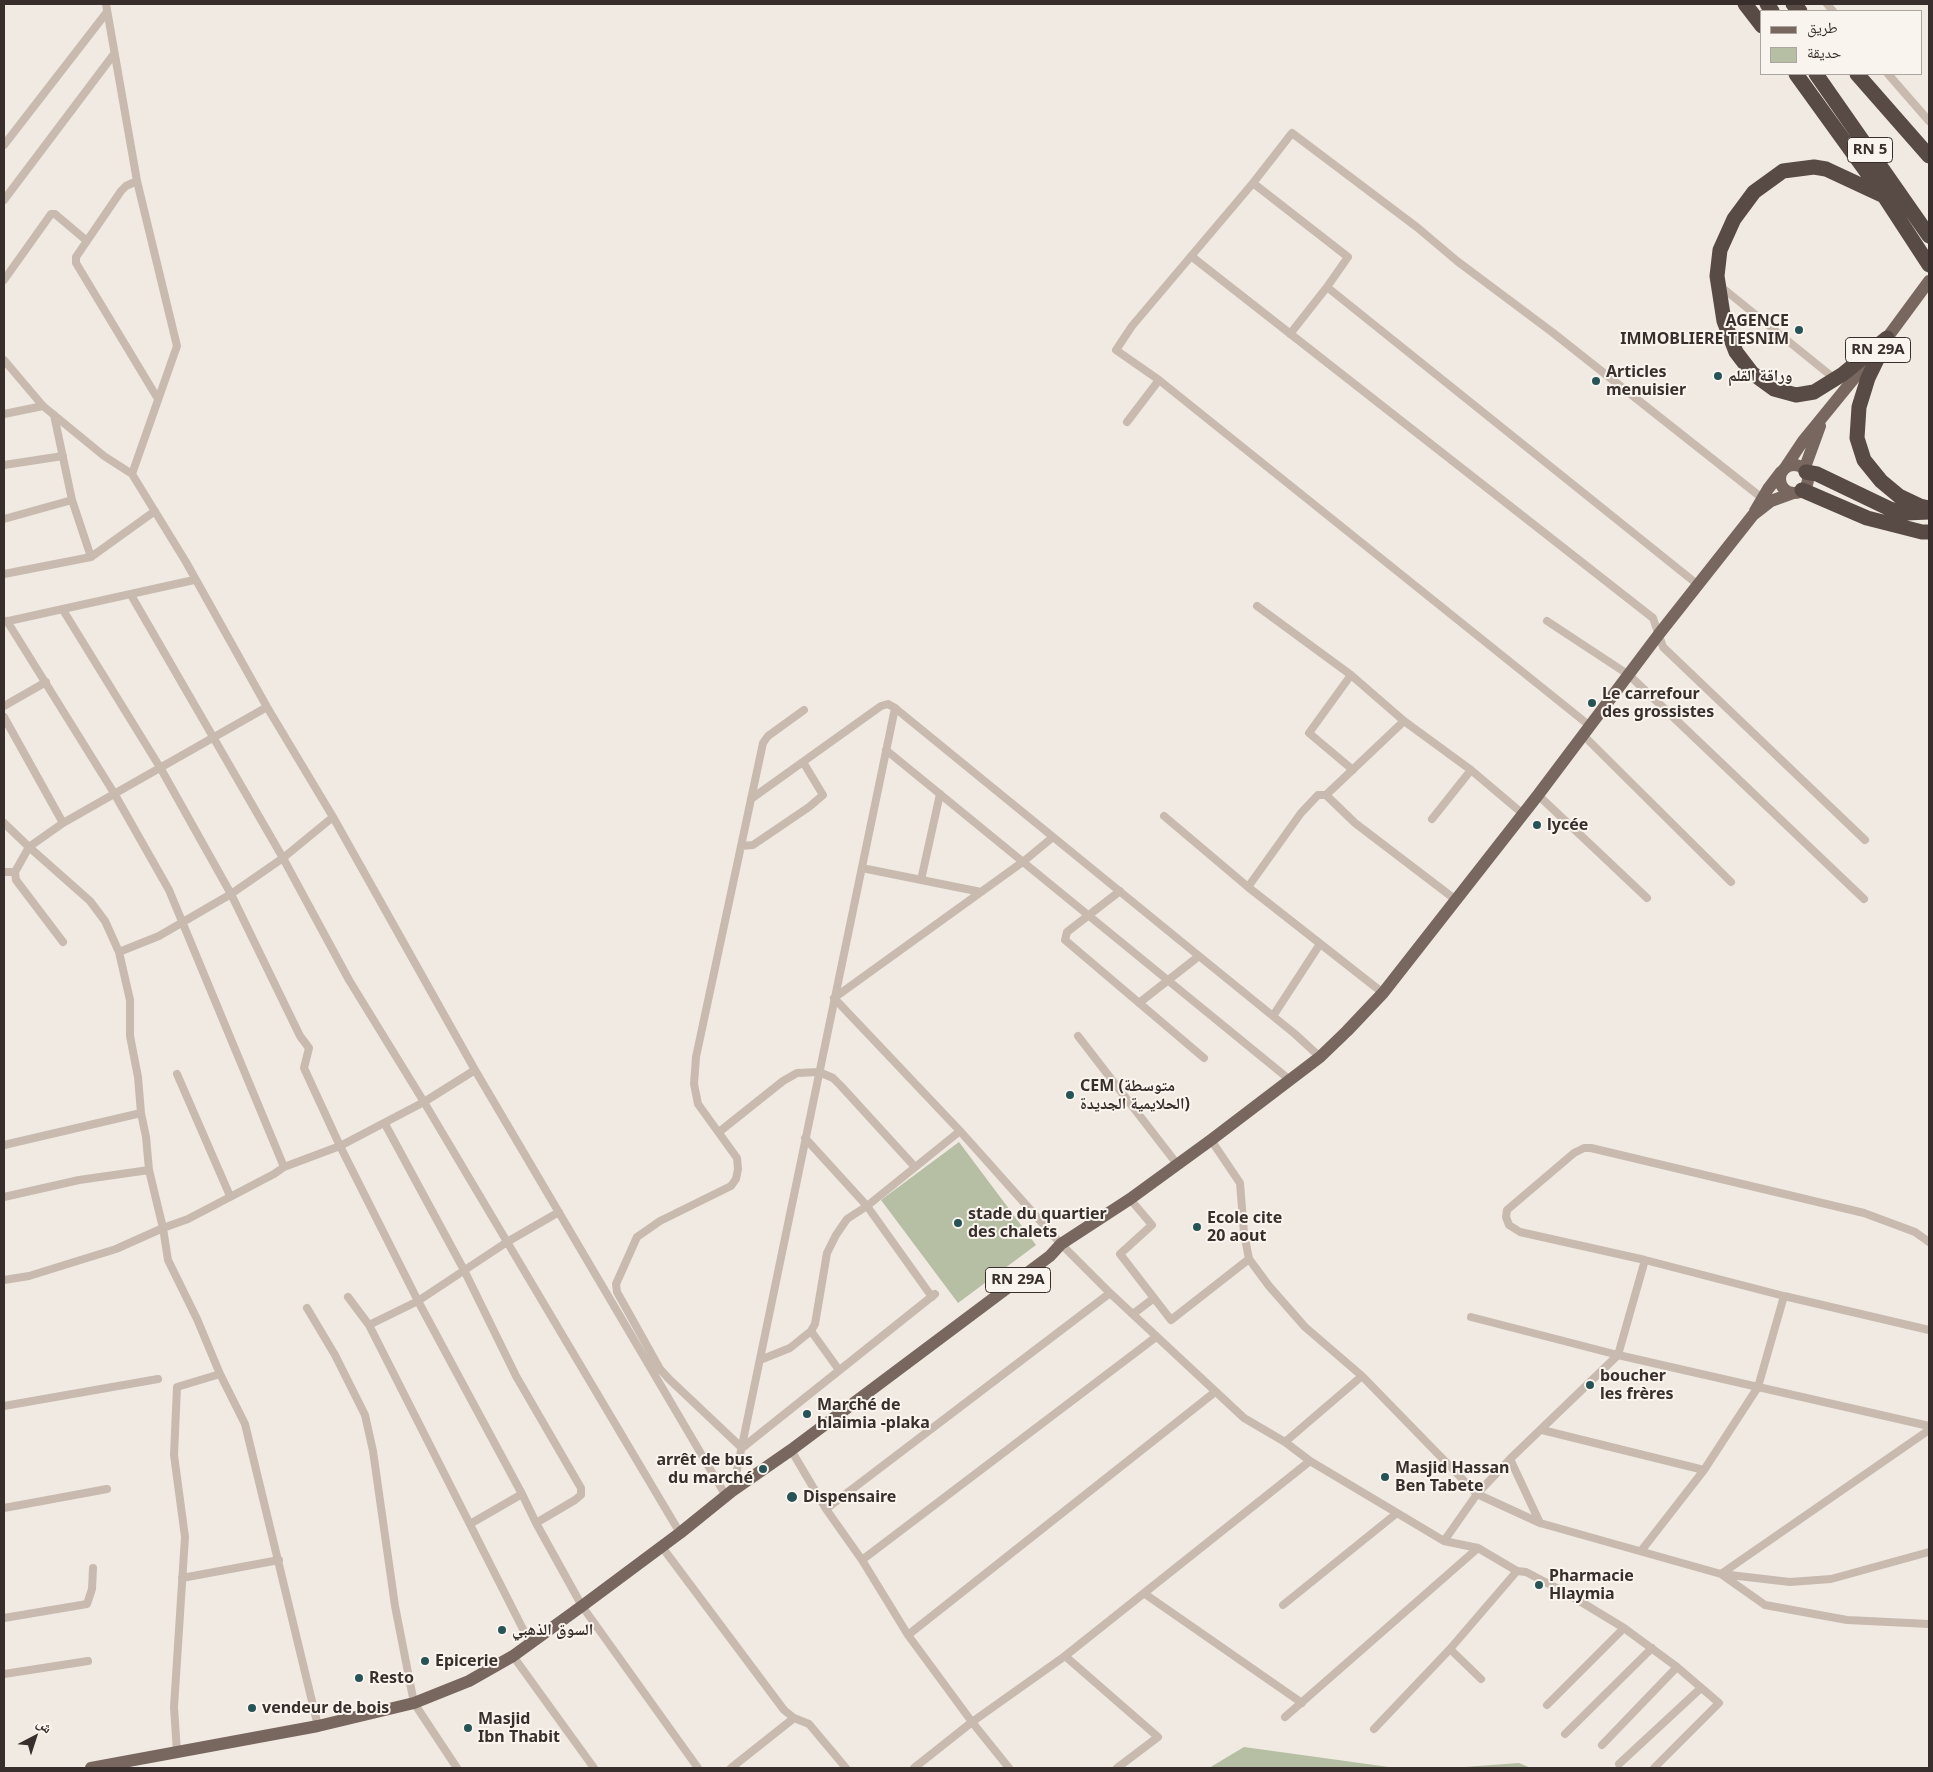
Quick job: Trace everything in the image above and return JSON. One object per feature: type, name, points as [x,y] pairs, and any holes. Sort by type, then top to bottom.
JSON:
[{"type":"highway","points":[[1745,4],[1760,23]]},
{"type":"highway","name":"RN 5","points":[[1797,75],[1884,196],[1929,265]]},
{"type":"highway","name":"RN 5","points":[[1817,75],[1926,231]]},
{"type":"highway","points":[[1858,75],[1929,156]]},
{"type":"highway","points":[[1884,196],[1826,169],[1814,167],[1783,171],[1754,192],[1734,219],[1720,250],[1717,261],[1717,276],[1724,321],[1736,352],[1752,373],[1774,389],[1796,395],[1814,392],[1836,379],[1887,338]]},
{"type":"highway","points":[[1887,338],[1868,378],[1859,407],[1857,438],[1864,460],[1881,480],[1898,496],[1929,508]]},
{"type":"highway","points":[[1805,471],[1817,474],[1890,509],[1906,513],[1929,512]]},
{"type":"highway","points":[[1798,491],[1867,518],[1922,532],[1929,532]]},
{"type":"main road","name":"RN 29A","points":[[1823,416],[1887,338],[1929,281]]},
{"type":"main road","points":[[1753,516],[1762,498],[1823,416]]},
{"type":"main road","points":[[1753,516],[1772,502],[1798,491],[1807,482],[1805,471],[1823,416]]},
{"type":"main road","points":[[1798,491],[1784,489],[1780,476],[1783,470],[1794,465],[1805,471]]},
{"type":"main road","name":"RN 29A","points":[[91,1768],[318,1726],[414,1703],[469,1681],[512,1656],[582,1606],[729,1494],[791,1450],[1050,1256],[1061,1244],[1130,1199],[1211,1140],[1320,1057],[1347,1032],[1383,993],[1538,795],[1697,584],[1753,516]]},
{"type":"street","points":[[106,8],[137,181],[177,346],[132,474]]},
{"type":"street","points":[[4,146],[106,8]]},
{"type":"street","points":[[4,200],[114,54]]},
{"type":"street","points":[[1889,75],[1929,121]]},
{"type":"street","points":[[1731,882],[1587,730],[1160,380],[1116,350],[1132,326],[1253,183],[1292,133],[1552,332],[1762,498]]},
{"type":"street","points":[[137,181],[126,186],[121,191],[76,257],[79,270],[158,399]]},
{"type":"street","points":[[1253,183],[1348,257],[1290,334]]},
{"type":"street","points":[[4,280],[53,213],[88,240]]},
{"type":"street","points":[[1191,256],[1653,618],[1663,647],[1866,840]]},
{"type":"street","points":[[1326,287],[1697,584]]},
{"type":"street","points":[[1725,290],[1836,379]]},
{"type":"street","points":[[4,360],[43,406],[104,456],[132,474],[333,817],[475,1070],[729,1494]]},
{"type":"street","points":[[1127,422],[1160,380]]},
{"type":"street","points":[[4,414],[43,406]]},
{"type":"street","points":[[54,415],[72,500],[91,557]]},
{"type":"street","points":[[4,465],[63,456]]},
{"type":"street","points":[[4,519],[72,500]]},
{"type":"street","points":[[4,574],[91,557],[155,511]]},
{"type":"street","points":[[194,580],[6,622],[46,682],[114,793],[169,890],[284,1167]]},
{"type":"street","points":[[131,595],[283,858],[349,980],[424,1102],[680,1533]]},
{"type":"street","points":[[1257,606],[1351,674],[1404,721],[1471,770],[1523,814]]},
{"type":"street","points":[[63,610],[160,769],[231,894],[300,1036],[308,1048],[304,1068],[340,1146],[418,1301],[536,1523],[582,1606],[698,1768]]},
{"type":"street","points":[[1548,621],[1628,675],[1864,899]]},
{"type":"street","points":[[1351,674],[1309,733],[1353,770]]},
{"type":"street","points":[[4,706],[46,682]]},
{"type":"street","points":[[751,799],[881,706],[888,704],[1273,1016],[1320,1057]]},
{"type":"street","points":[[63,942],[16,880],[15,872],[29,847],[63,823],[114,793],[160,769],[267,707]]},
{"type":"street","points":[[729,1494],[742,1448],[895,708]]},
{"type":"street","points":[[742,1448],[668,1380],[617,1292],[616,1284],[637,1237],[660,1221],[731,1186],[736,1178],[737,1158],[698,1104],[694,1084],[696,1066],[710,985],[763,743],[768,736],[804,710]]},
{"type":"street","points":[[4,717],[63,823]]},
{"type":"street","points":[[1248,887],[1301,814],[1318,795],[1326,795],[1404,721]]},
{"type":"street","points":[[886,750],[1290,1080]]},
{"type":"street","points":[[741,846],[753,845],[809,807],[823,795],[803,762]]},
{"type":"street","points":[[1432,819],[1471,770]]},
{"type":"street","points":[[921,880],[940,794]]},
{"type":"street","points":[[1326,795],[1355,822],[1456,900]]},
{"type":"street","points":[[1538,795],[1647,898]]},
{"type":"street","points":[[1164,816],[1248,887],[1383,993]]},
{"type":"street","points":[[119,952],[159,936],[183,920],[231,894],[283,858],[333,817]]},
{"type":"street","points":[[4,823],[90,900],[105,921],[119,952],[130,1000],[130,1036],[138,1077],[149,1170],[163,1228],[168,1260],[197,1319],[244,1424],[279,1560],[318,1726]]},
{"type":"street","points":[[834,998],[1024,861],[1053,837]]},
{"type":"street","points":[[862,868],[980,892]]},
{"type":"street","points":[[4,872],[15,872]]},
{"type":"street","points":[[1120,891],[1067,932],[1065,940],[1204,1058]]},
{"type":"street","points":[[1273,1016],[1320,944]]},
{"type":"street","points":[[1139,1003],[1199,956]]},
{"type":"street","points":[[834,998],[960,1130],[1061,1244],[1110,1293],[1244,1418],[1285,1442],[1310,1461],[1444,1541],[1478,1548],[1517,1571],[1526,1572],[1568,1594],[1624,1628],[1652,1648],[1678,1667],[1719,1703],[1654,1768]]},
{"type":"street","points":[[1078,1036],[1178,1164]]},
{"type":"street","points":[[4,1280],[29,1276],[116,1249],[188,1219],[284,1167],[340,1146],[385,1124],[475,1070]]},
{"type":"street","points":[[719,1132],[783,1081],[797,1074],[819,1072],[833,1078],[915,1167]]},
{"type":"street","points":[[177,1074],[230,1196]]},
{"type":"street","points":[[4,1145],[141,1113]]},
{"type":"street","points":[[385,1124],[464,1270],[516,1376],[581,1488],[581,1495],[575,1500],[536,1523]]},
{"type":"street","points":[[760,1360],[790,1348],[811,1331],[815,1324],[827,1253],[847,1219],[867,1206],[960,1130]]},
{"type":"street","points":[[742,1448],[933,1295],[867,1206],[805,1138]]},
{"type":"street","points":[[1211,1140],[1240,1183],[1244,1233],[1249,1259],[1269,1286],[1305,1327],[1362,1376],[1477,1494],[1540,1523],[1721,1574],[1790,1582],[1831,1579],[1929,1552]]},
{"type":"street","points":[[1929,1242],[1915,1232],[1864,1212],[1591,1148],[1584,1148],[1574,1153],[1507,1210],[1506,1217],[1508,1225],[1520,1232],[1645,1260],[1784,1296],[1929,1330]]},
{"type":"street","points":[[4,1197],[79,1180],[149,1170]]},
{"type":"street","points":[[1130,1199],[1152,1225],[1120,1254],[1171,1320],[1249,1259]]},
{"type":"street","points":[[369,1325],[418,1301],[507,1242],[559,1212]]},
{"type":"street","points":[[1444,1541],[1477,1494],[1510,1459],[1618,1355],[1645,1260]]},
{"type":"street","points":[[826,1509],[1110,1293]]},
{"type":"street","points":[[1641,1551],[1704,1470],[1758,1387],[1784,1296]]},
{"type":"street","points":[[348,1297],[369,1325],[530,1643]]},
{"type":"street","points":[[1134,1314],[1154,1298]]},
{"type":"street","points":[[307,1308],[335,1355],[365,1415],[373,1450],[395,1606],[414,1703],[457,1768]]},
{"type":"street","points":[[1471,1317],[1618,1355],[1929,1426]]},
{"type":"street","points":[[811,1331],[839,1370]]},
{"type":"street","points":[[862,1560],[1156,1336]]},
{"type":"street","points":[[177,1752],[174,1706],[185,1537],[174,1455],[177,1387],[220,1374]]},
{"type":"street","points":[[1285,1442],[1362,1376]]},
{"type":"street","points":[[4,1406],[158,1379]]},
{"type":"street","points":[[908,1635],[1215,1392]]},
{"type":"street","points":[[1542,1430],[1704,1470]]},
{"type":"street","points":[[1721,1574],[1929,1430]]},
{"type":"street","points":[[791,1450],[826,1509],[862,1560],[908,1635],[972,1722],[1009,1768]]},
{"type":"street","points":[[1510,1459],[1540,1523]]},
{"type":"street","points":[[920,1767],[972,1722],[1066,1656],[1310,1461]]},
{"type":"street","points":[[4,1508],[107,1489]]},
{"type":"street","points":[[470,1524],[522,1494]]},
{"type":"street","points":[[1283,1605],[1397,1513]]},
{"type":"street","points":[[662,1546],[784,1710],[794,1718],[809,1724],[846,1768]]},
{"type":"street","points":[[1285,1717],[1478,1548]]},
{"type":"street","points":[[182,1578],[279,1560]]},
{"type":"street","points":[[4,1618],[87,1604],[92,1589],[92,1568]]},
{"type":"street","points":[[1374,1729],[1450,1649],[1517,1571]]},
{"type":"street","points":[[1721,1574],[1766,1604],[1847,1620],[1929,1624]]},
{"type":"street","points":[[1144,1594],[1302,1703]]},
{"type":"street","points":[[1547,1705],[1624,1628]]},
{"type":"street","points":[[1565,1734],[1652,1648]]},
{"type":"street","points":[[1450,1649],[1481,1679]]},
{"type":"street","points":[[512,1656],[594,1768]]},
{"type":"street","points":[[1066,1656],[1158,1737],[1117,1768]]},
{"type":"street","points":[[4,1674],[88,1661]]},
{"type":"street","points":[[1602,1745],[1678,1667]]},
{"type":"street","points":[[1620,1764],[1701,1688]]},
{"type":"street","points":[[731,1768],[794,1718]]},
{"type":"green space","name":"stade du quartier des chalets","points":[[959,1142],[1036,1245],[958,1303],[881,1200]]},
{"type":"green space","points":[[1244,1747],[1396,1768],[1209,1768]]},
{"type":"green space","points":[[1519,1763],[1531,1768],[1451,1768]]},
{"type":"place","name":"AGENCE IMMOBLIERE TESNIM","points":[[1799,330]]},
{"type":"place","name":"وراقة القلم","points":[[1718,376]]},
{"type":"place","name":"Articles menuisier","points":[[1596,381]]},
{"type":"place","name":"Le carrefour des grossistes","points":[[1592,703]]},
{"type":"place","name":"lycée","points":[[1537,825]]},
{"type":"place","name":"CEM (متوسطة الحلايمية الجديدة)","points":[[1070,1095]]},
{"type":"place","name":"stade du quartier des chalets","points":[[958,1223]]},
{"type":"place","name":"Ecole cite 20 aout","points":[[1197,1227]]},
{"type":"place","name":"boucher les frères","points":[[1590,1385]]},
{"type":"place","name":"Marché de hlaimia -plaka","points":[[807,1414]]},
{"type":"place","name":"arrêt de bus du marché","points":[[763,1469]]},
{"type":"place","name":"Masjid Hassan Ben Tabete","points":[[1385,1477]]},
{"type":"place","name":"Dispensaire","points":[[792,1497]]},
{"type":"place","name":"Pharmacie Hlaymia","points":[[1539,1585]]},
{"type":"place","name":"السوق الذهبي","points":[[502,1630]]},
{"type":"place","name":"Epicerie","points":[[425,1661]]},
{"type":"place","name":"Resto","points":[[359,1678]]},
{"type":"place","name":"vendeur de bois","points":[[252,1708]]},
{"type":"place","name":"Masjid Ibn Thabit","points":[[468,1728]]}]
